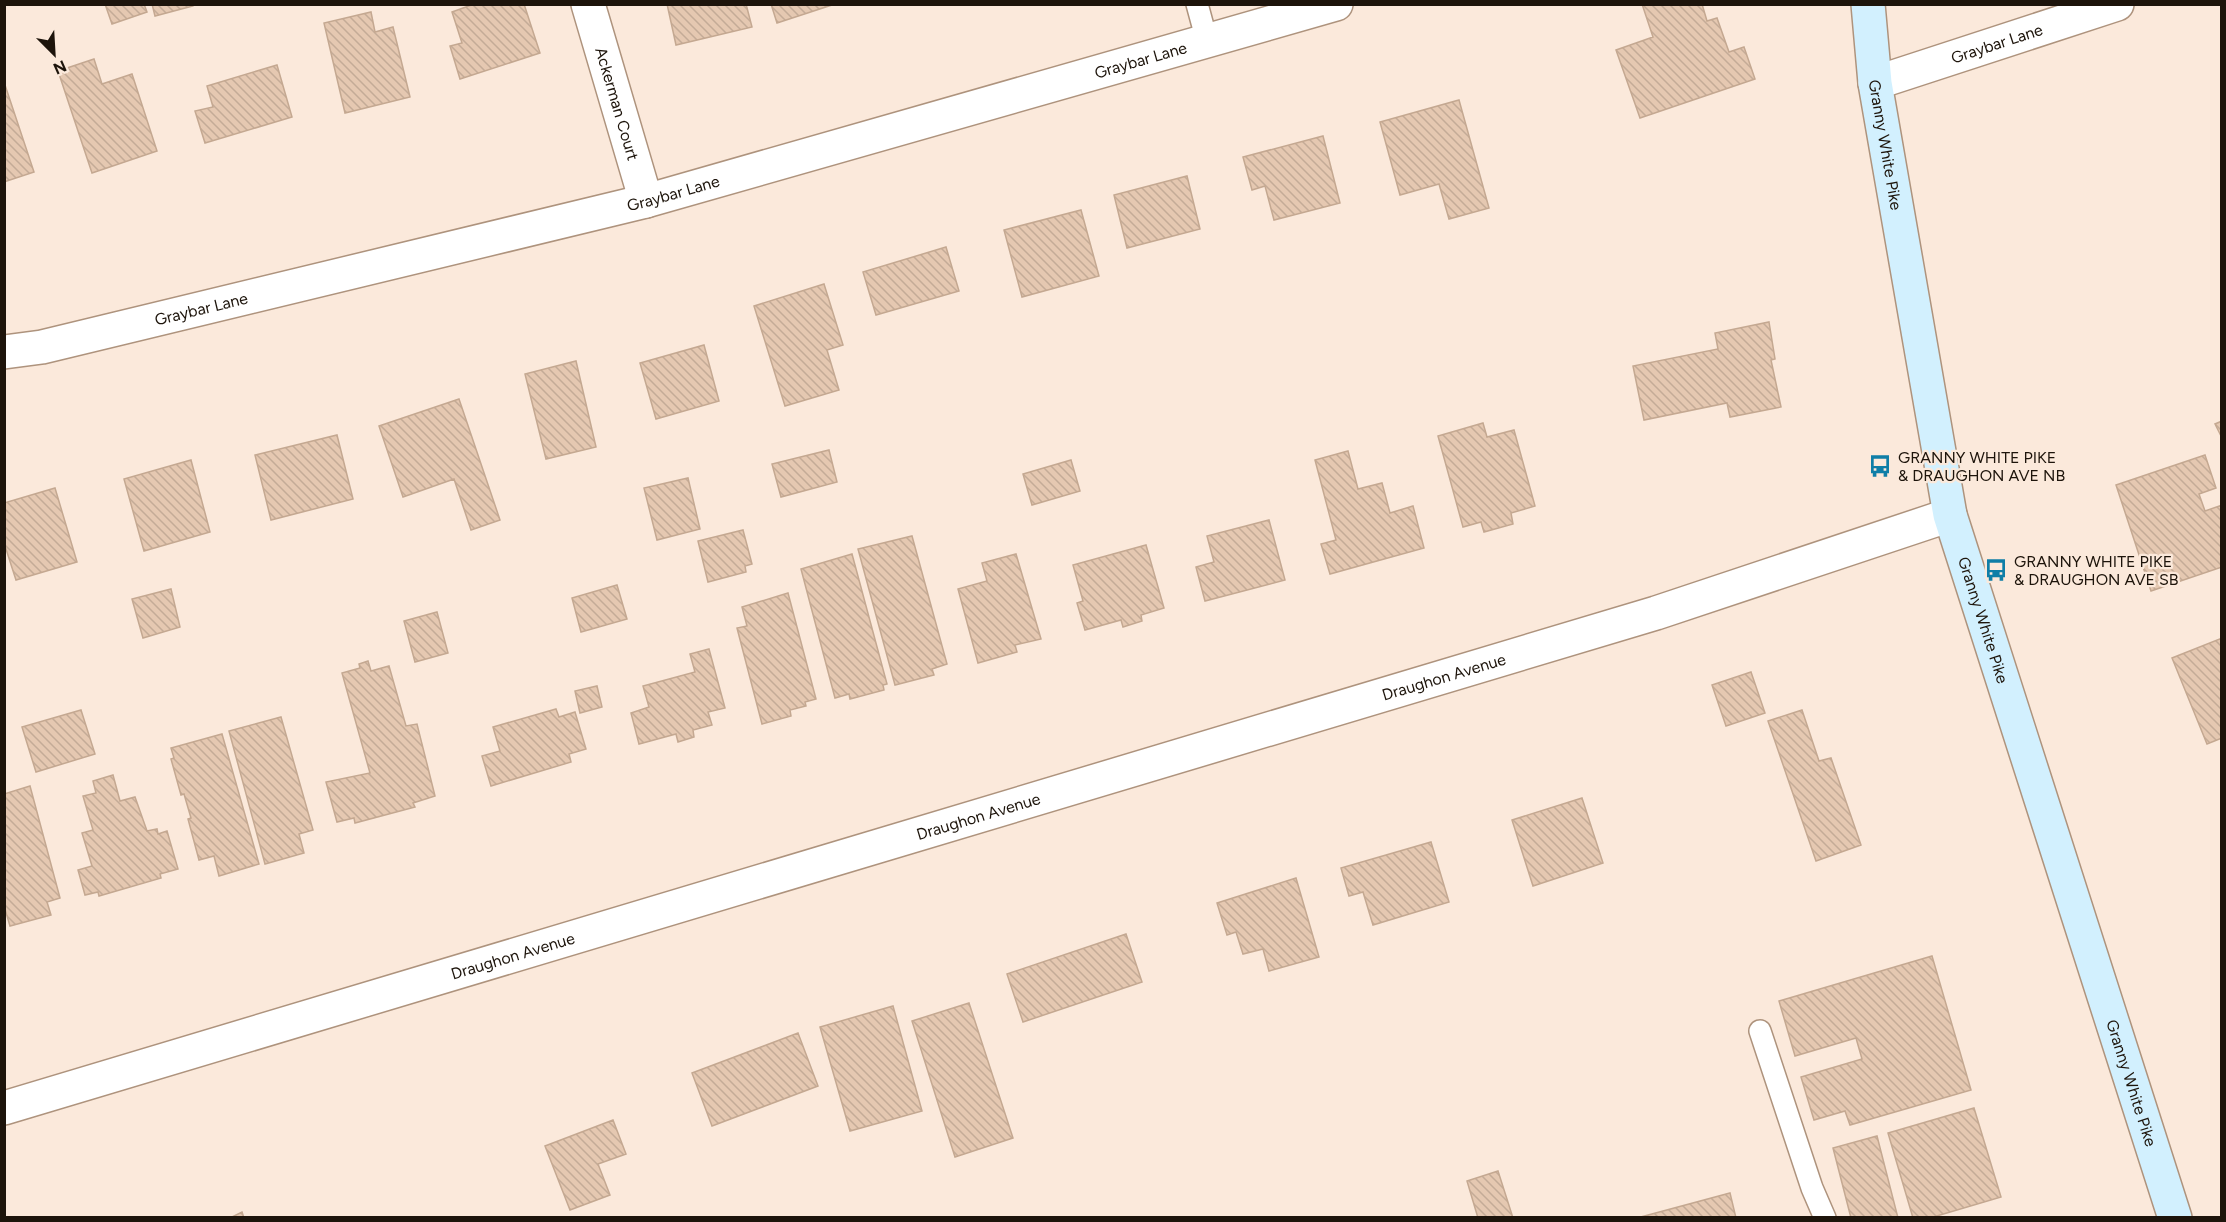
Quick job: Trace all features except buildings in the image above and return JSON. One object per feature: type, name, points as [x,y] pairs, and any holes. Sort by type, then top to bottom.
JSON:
[{"type":"main road","name":"Granny White Pike","points":[[1868,4],[1875,83],[1950,515],[2175,1218]]},
{"type":"street","name":"Ackerman Court","points":[[588,4],[646,201]]},
{"type":"street","name":"Graybar Lane","points":[[4,352],[42,348],[646,201],[1336,4]]},
{"type":"street","name":"Graybar Lane","points":[[1875,83],[2117,4]]},
{"type":"street","name":"Draughon Avenue","points":[[4,1108],[1656,614],[1950,515]]},
{"type":"lane","points":[[1197,4],[1207,41]]},
{"type":"lane","points":[[1760,1031],[1812,1188],[1825,1218]]},
{"type":"place","name":"GRANNY WHITE PIKE & DRAUGHON AVE NB","points":[[1880,466]]},
{"type":"place","name":"GRANNY WHITE PIKE & DRAUGHON AVE SB","points":[[1996,570]]}]
